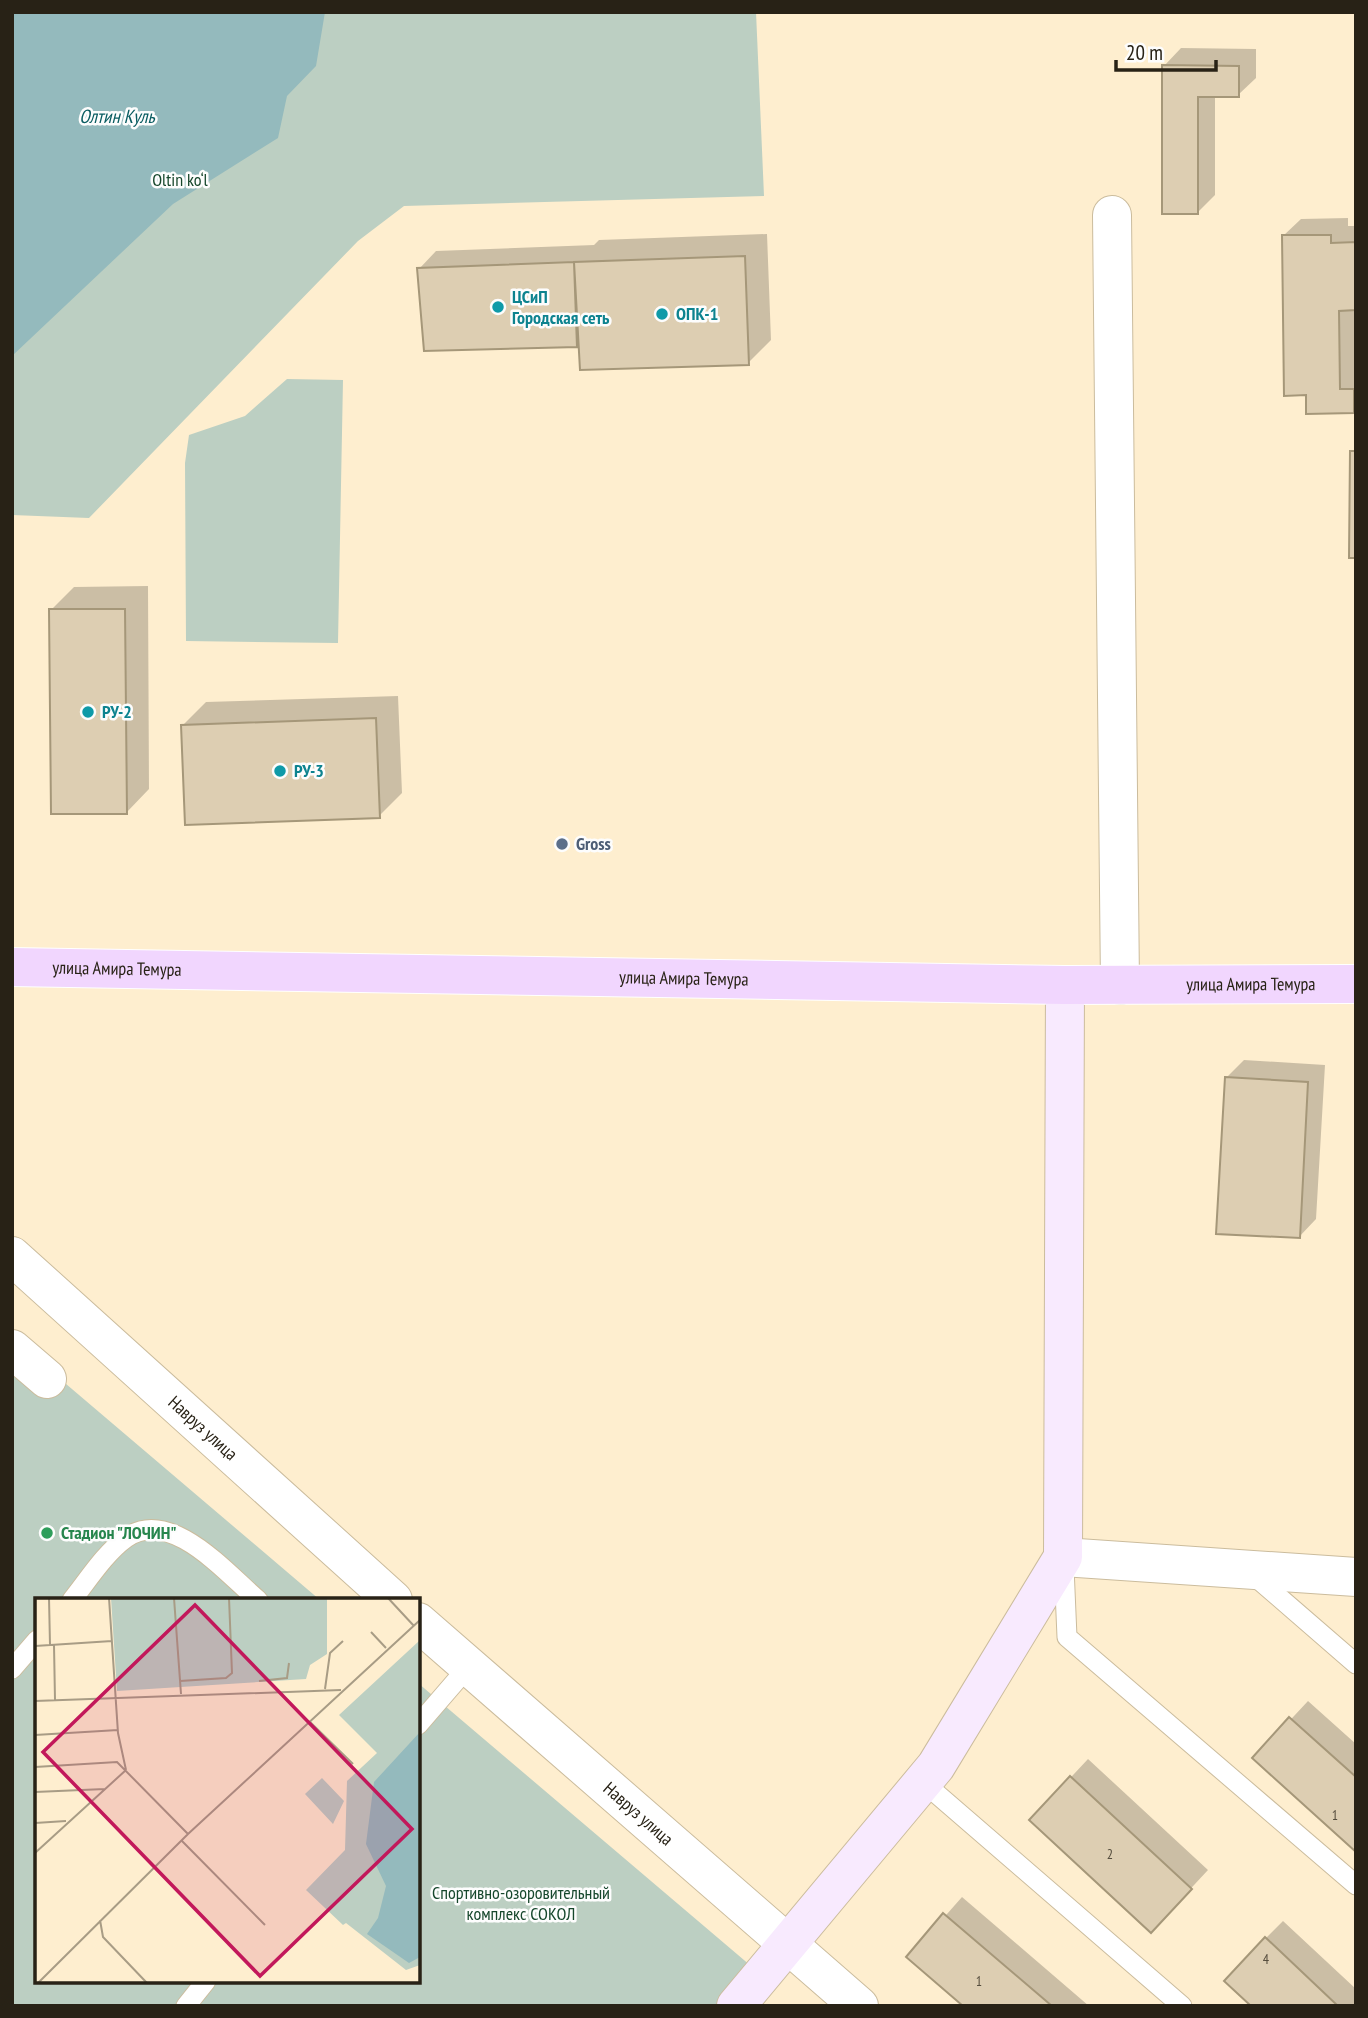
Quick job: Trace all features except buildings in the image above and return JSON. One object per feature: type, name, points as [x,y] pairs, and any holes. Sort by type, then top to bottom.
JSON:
[{"type":"main road","name":"улица Амира Темура","points":[[12,967],[1065,985],[1356,984]]},
{"type":"street","points":[[1112,215],[1120,985]]},
{"type":"street","points":[[736,2006],[936,1766],[1063,1557],[1065,985]]},
{"type":"street","name":"Навруз улица","points":[[12,1256],[391,1598]]},
{"type":"street","points":[[12,1349],[47,1379]]},
{"type":"street","points":[[1063,1557],[1356,1577]]},
{"type":"street","name":"Навруз улица","points":[[420,1624],[859,2006]]},
{"type":"lane","points":[[74,1598],[124,1539],[149,1529],[163,1529],[187,1540],[256,1598]]},
{"type":"lane","points":[[1063,1557],[1067,1637],[1356,1885]]},
{"type":"lane","points":[[1246,1569],[1356,1664]]},
{"type":"lane","points":[[12,1669],[35,1642]]},
{"type":"lane","points":[[420,1723],[468,1667]]},
{"type":"lane","points":[[923,1782],[1182,2006]]},
{"type":"lane","points":[[186,2006],[204,1983]]},
{"type":"green space","name":"Oltin ko‘l","points":[[12,12],[756,12],[764,196],[404,206],[358,241],[89,518],[12,515]]},
{"type":"green space","points":[[287,379],[343,380],[338,643],[186,641],[185,463],[189,435],[245,416]]},
{"type":"green space","name":"Спортивно-озоровительный комплекс СОКОЛ","points":[[12,1338],[318,1598],[35,1598],[35,1983],[420,1983],[420,1685],[751,1966],[717,2006],[12,2006]]},
{"type":"water","name":"Олтин Куль","points":[[12,12],[325,12],[316,66],[287,96],[278,138],[173,204],[12,356]]},
{"type":"place","name":"ЦСиП Городская сеть","points":[[498,307]]},
{"type":"place","name":"ОПК-1","points":[[662,314]]},
{"type":"place","name":"РУ-2","points":[[88,712]]},
{"type":"place","name":"РУ-3","points":[[280,771]]},
{"type":"place","name":"Gross","points":[[562,844]]},
{"type":"place","name":"Стадион \"ЛОЧИН\"","points":[[47,1533]]}]
